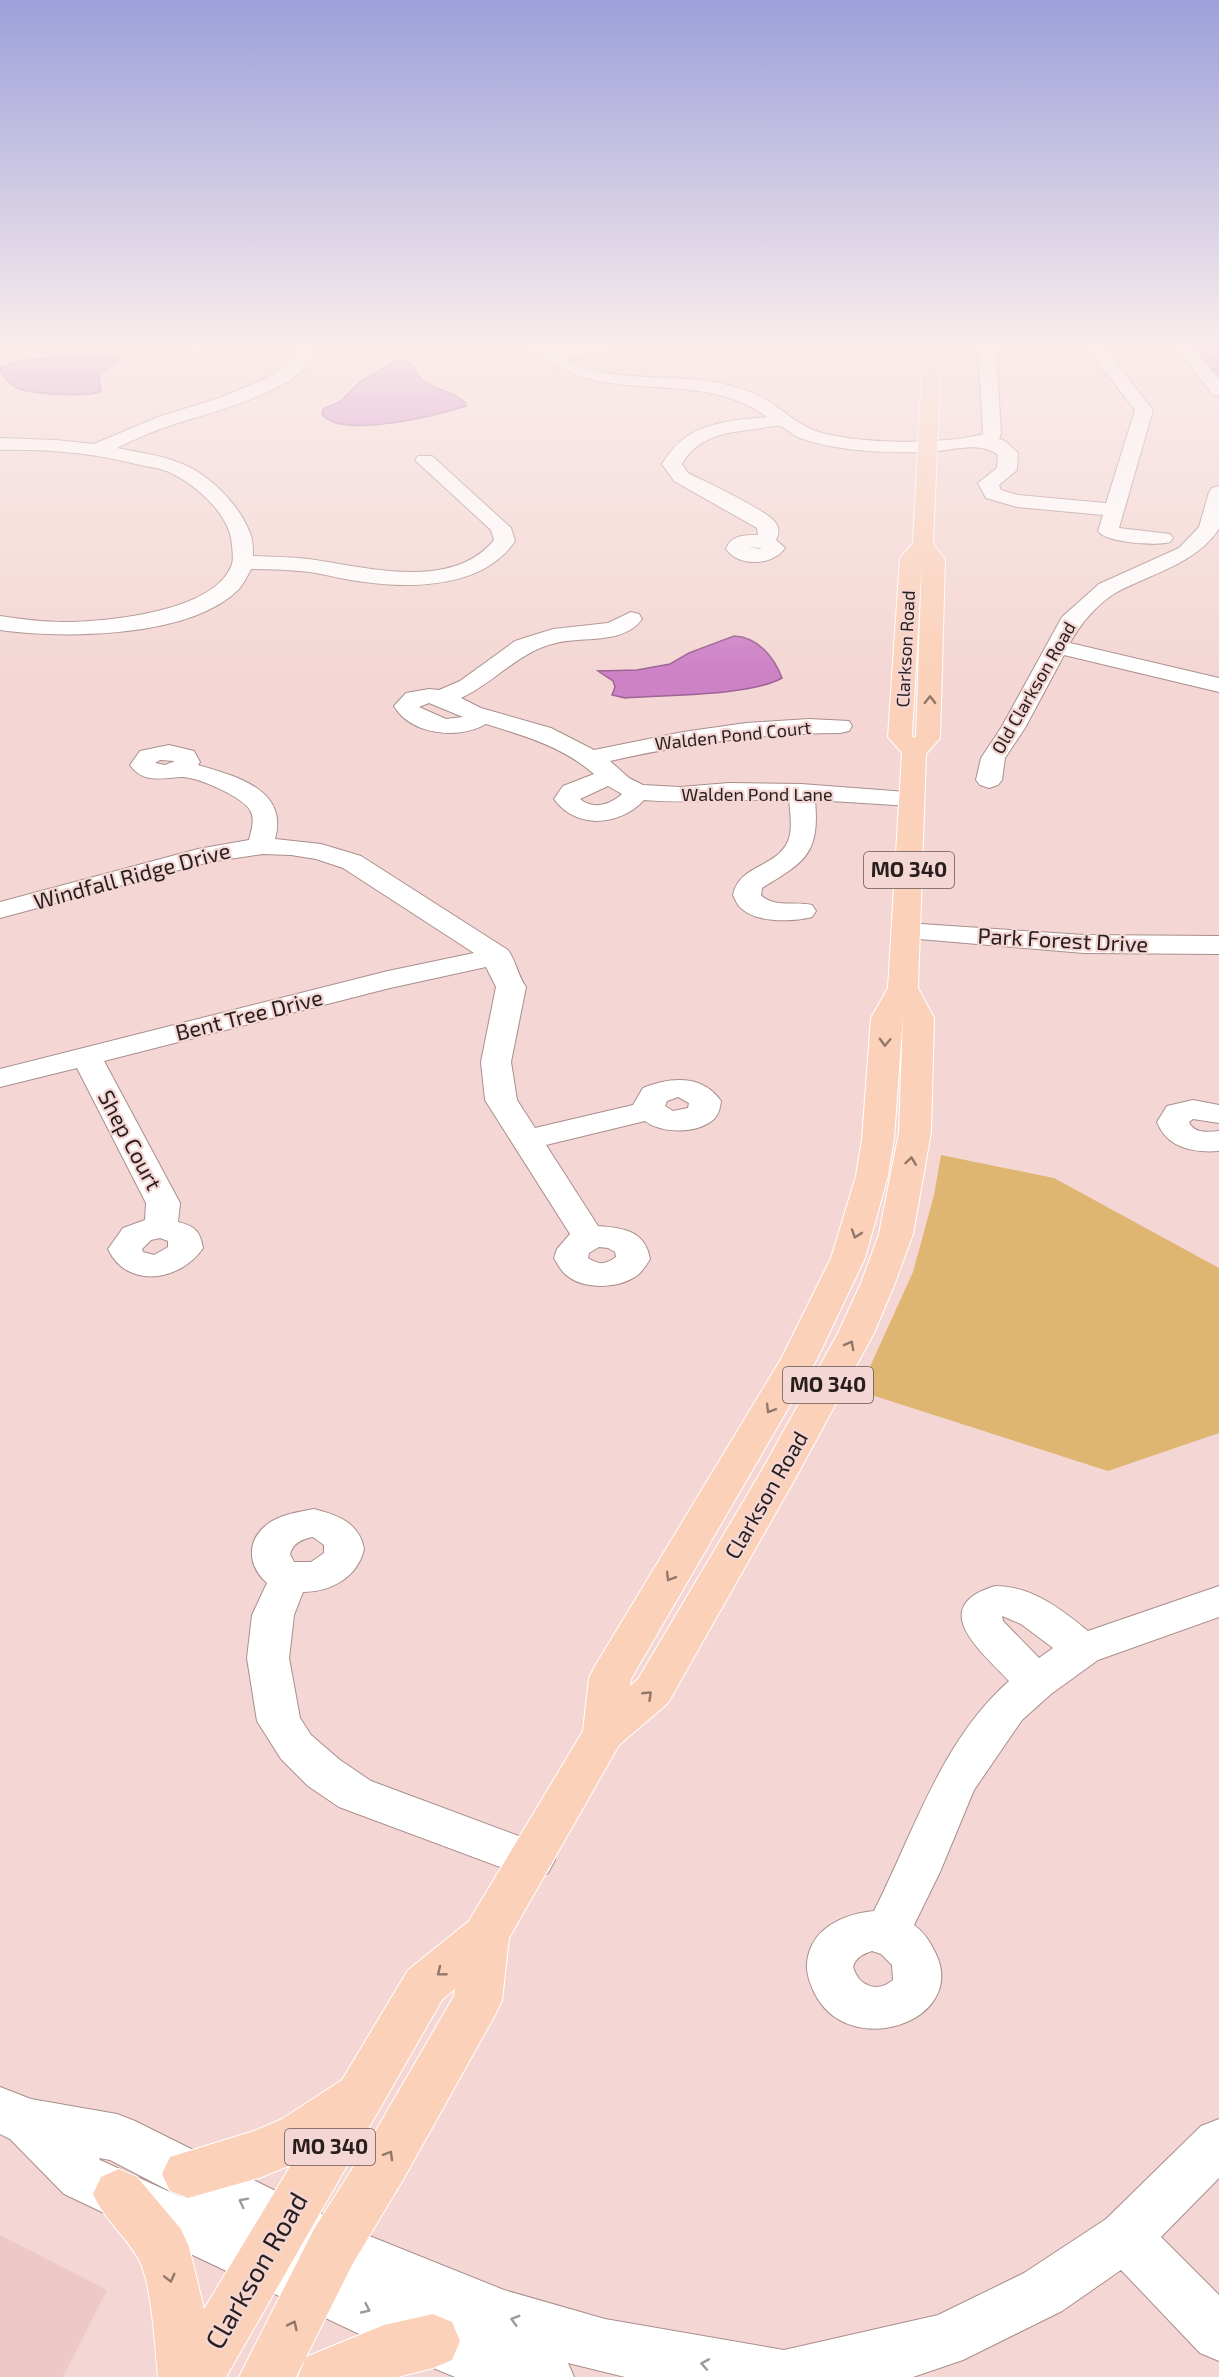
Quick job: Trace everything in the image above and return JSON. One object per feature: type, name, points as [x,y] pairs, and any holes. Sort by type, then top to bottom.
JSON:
[{"type":"main road","name":"Clarkson Road","points":[[195,2377],[272,2242],[425,1985],[486,1935],[532,1860],[604,1733],[653,1691],[825,1390],[856,1333],[879,1283],[896,1234],[915,1132],[919,1018],[903,988],[914,753],[928,738],[929,718],[934,559],[923,544],[927,451]]},
{"type":"main road","name":"Clarkson Road","points":[[267,2377],[323,2266],[478,2000],[486,1935]]},
{"type":"main road","points":[[188,2174],[259,2154],[300,2136],[362,2092]]},
{"type":"main road","points":[[119,2194],[162,2247],[176,2299],[186,2377]]},
{"type":"main road","points":[[326,2377],[384,2353],[433,2341]]},
{"type":"street","points":[[0,623],[65,629],[117,625],[171,616],[216,596],[237,575],[245,550],[236,525],[218,500],[193,478],[178,469],[101,451]]},
{"type":"street","points":[[678,451],[672,464],[681,477],[767,525],[769,533],[765,542]]},
{"type":"street","points":[[1005,451],[1008,453],[1007,470],[988,483],[993,494],[1017,501],[1113,510]]},
{"type":"street","points":[[1131,451],[1108,531],[1163,538]]},
{"type":"street","points":[[242,562],[301,565],[365,576],[406,578],[476,566],[496,555],[505,541],[501,528],[414,456]]},
{"type":"street","name":"Old Clarkson Road","points":[[989,780],[993,758],[1013,729],[1070,622],[1092,600],[1127,579],[1186,552],[1200,540],[1209,530],[1219,492]]},
{"type":"street","points":[[442,698],[468,686],[523,646],[554,636],[614,629],[631,618]]},
{"type":"street","points":[[1058,647],[1219,685]]},
{"type":"street","name":"Walden Pond Lane","points":[[483,716],[464,727],[443,727],[409,711],[406,706],[414,698],[429,696],[442,698],[483,716],[542,733],[591,758],[620,783],[638,792],[680,795],[740,791],[801,792],[911,798]]},
{"type":"street","name":"Walden Pond Court","points":[[591,758],[690,737],[799,726],[840,726]]},
{"type":"street","points":[[182,768],[238,787],[262,808],[266,818],[260,847]]},
{"type":"street","points":[[612,776],[573,791],[567,799],[572,808],[584,813],[603,812],[623,805],[638,792]]},
{"type":"street","points":[[801,792],[803,833],[801,841],[786,860],[749,884],[747,895],[751,903],[774,912],[802,911]]},
{"type":"street","name":"Windfall Ridge Drive","points":[[0,910],[122,878],[188,857],[226,849],[294,847],[333,854],[352,862],[498,956]]},
{"type":"street","name":"Park Forest Drive","points":[[906,931],[1084,944],[1219,945]]},
{"type":"street","points":[[498,956],[502,973],[511,987],[496,1062],[501,1100],[589,1238]]},
{"type":"street","name":"Bent Tree Drive","points":[[0,1078],[388,980],[498,956]]},
{"type":"street","name":"Shep Court","points":[[86,1055],[163,1203],[164,1213],[160,1228]]},
{"type":"street","points":[[1219,1114],[1193,1108],[1178,1113],[1173,1122],[1178,1132],[1192,1140],[1219,1141]]},
{"type":"street","points":[[526,1140],[651,1110]]},
{"type":"street","points":[[290,1576],[273,1616],[268,1658],[279,1721],[296,1747],[324,1773],[355,1794],[532,1860]]},
{"type":"street","points":[[1036,1682],[985,1629],[981,1612],[992,1602],[1003,1600],[1021,1604],[1083,1649]]},
{"type":"street","points":[[886,1934],[917,1872],[955,1782],[1008,1708],[1036,1682],[1083,1649],[1219,1601]]},
{"type":"street","points":[[14,2116],[117,2138],[188,2174],[272,2242]]},
{"type":"street","points":[[14,2116],[82,2176],[119,2194],[272,2242],[323,2266],[433,2341],[475,2357],[546,2377]]},
{"type":"street","points":[[323,2266],[605,2346],[785,2377],[896,2354],[944,2341],[1043,2292],[1125,2237],[1219,2143]]},
{"type":"street","points":[[1125,2237],[1219,2334]]},
{"type":"shaded area","points":[[734,636],[743,637],[758,644],[770,656],[782,678],[768,684],[729,691],[625,698],[612,695],[615,687],[613,681],[598,671],[637,670],[670,664],[689,653]]},
{"type":"shaded area","points":[[941,1155],[1054,1178],[1219,1268],[1219,1433],[1108,1471],[859,1391],[913,1272],[934,1195]]},
{"type":"shaded area","points":[[0,2235],[107,2290],[63,2377],[0,2377]]}]
